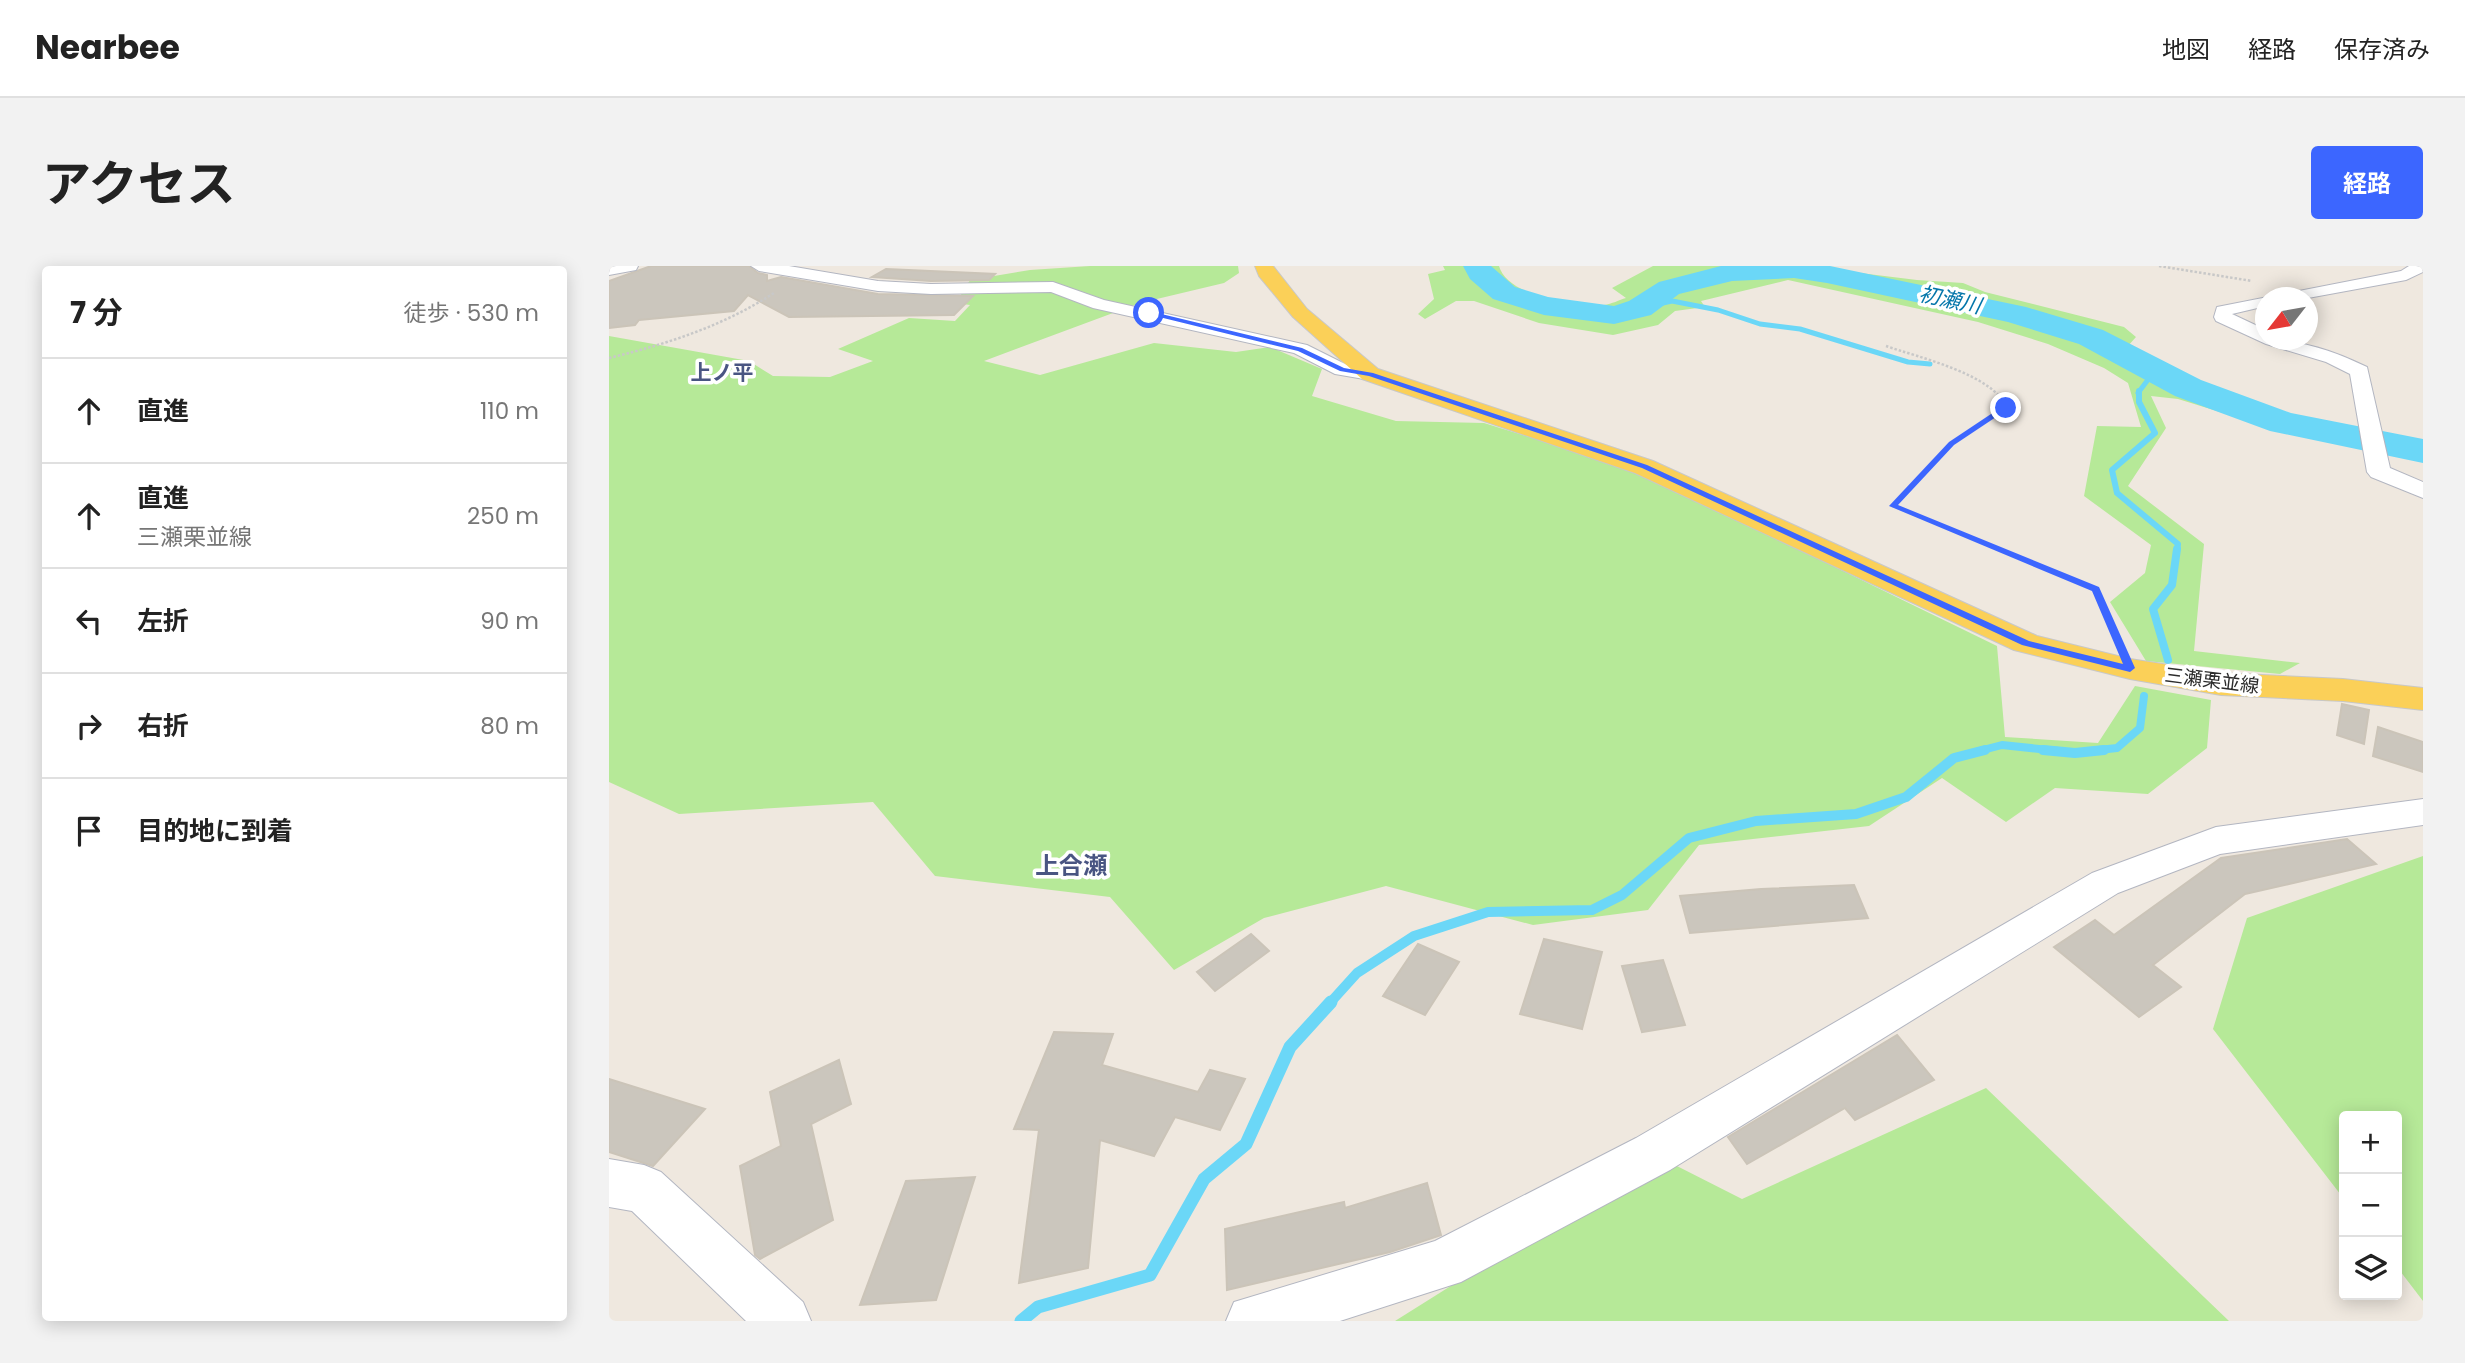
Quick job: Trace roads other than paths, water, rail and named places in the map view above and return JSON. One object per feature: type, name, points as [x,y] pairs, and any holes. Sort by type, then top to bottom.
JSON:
[{"type":"main road","name":"三瀬栗並線","points":[[1264,266],[1300,313],[1370,374],[1644,467],[2026,643],[2130,668],[2221,684],[2343,690],[2423,699]]},
{"type":"street","points":[[609,270],[630,266]]},
{"type":"street","points":[[759,266],[878,286],[931,289],[1053,287],[1100,304],[1300,349],[1342,370],[1370,374]]},
{"type":"street","points":[[2318,290],[2406,275],[2421,266]]},
{"type":"street","points":[[2255,303],[2223,310],[2223,317],[2255,332]]},
{"type":"street","points":[[2306,350],[2333,358],[2360,371],[2379,472],[2423,491]]},
{"type":"street","points":[[1253,1321],[1443,1264],[1653,1154],[2105,883],[2216,841],[2423,812]]},
{"type":"street","points":[[609,1183],[644,1189],[784,1321]]},
{"type":"waterway","name":"初瀬川","points":[[1477,266],[1480,273],[1504,293],[1544,306],[1614,315],[1640,308],[1669,288],[1732,272],[1794,269],[1827,274],[2015,314],[2091,337],[2188,388],[2283,423],[2423,451]]},
{"type":"waterway","points":[[1640,308],[1672,301],[1718,310],[1760,324],[1800,329],[1908,362],[1930,364]]},
{"type":"waterway","points":[[2139,392],[2156,369]]},
{"type":"waterway","points":[[2139,392],[2139,402],[2155,433],[2112,470],[2117,493],[2178,544],[2177,551]]},
{"type":"waterway","points":[[2168,660],[2153,609],[2172,585],[2177,549]]},
{"type":"waterway","points":[[2090,751],[2117,748],[2140,728],[2144,696]]},
{"type":"waterway","points":[[1979,751],[2002,745],[2059,751]]},
{"type":"waterway","points":[[1329,1004],[1357,973],[1414,936],[1488,912],[1592,910],[1622,895],[1689,838],[1756,821],[1856,814],[1906,797],[1954,758],[1985,750]]},
{"type":"waterway","points":[[2043,750],[2075,753],[2104,750]]},
{"type":"waterway","points":[[1021,1321],[1038,1307],[1150,1275],[1204,1179],[1246,1144],[1290,1047],[1331,1002]]},
{"type":"district","name":"上ノ平","points":[[722,373]]},
{"type":"district","name":"上合瀬","points":[[1071,866]]}]
